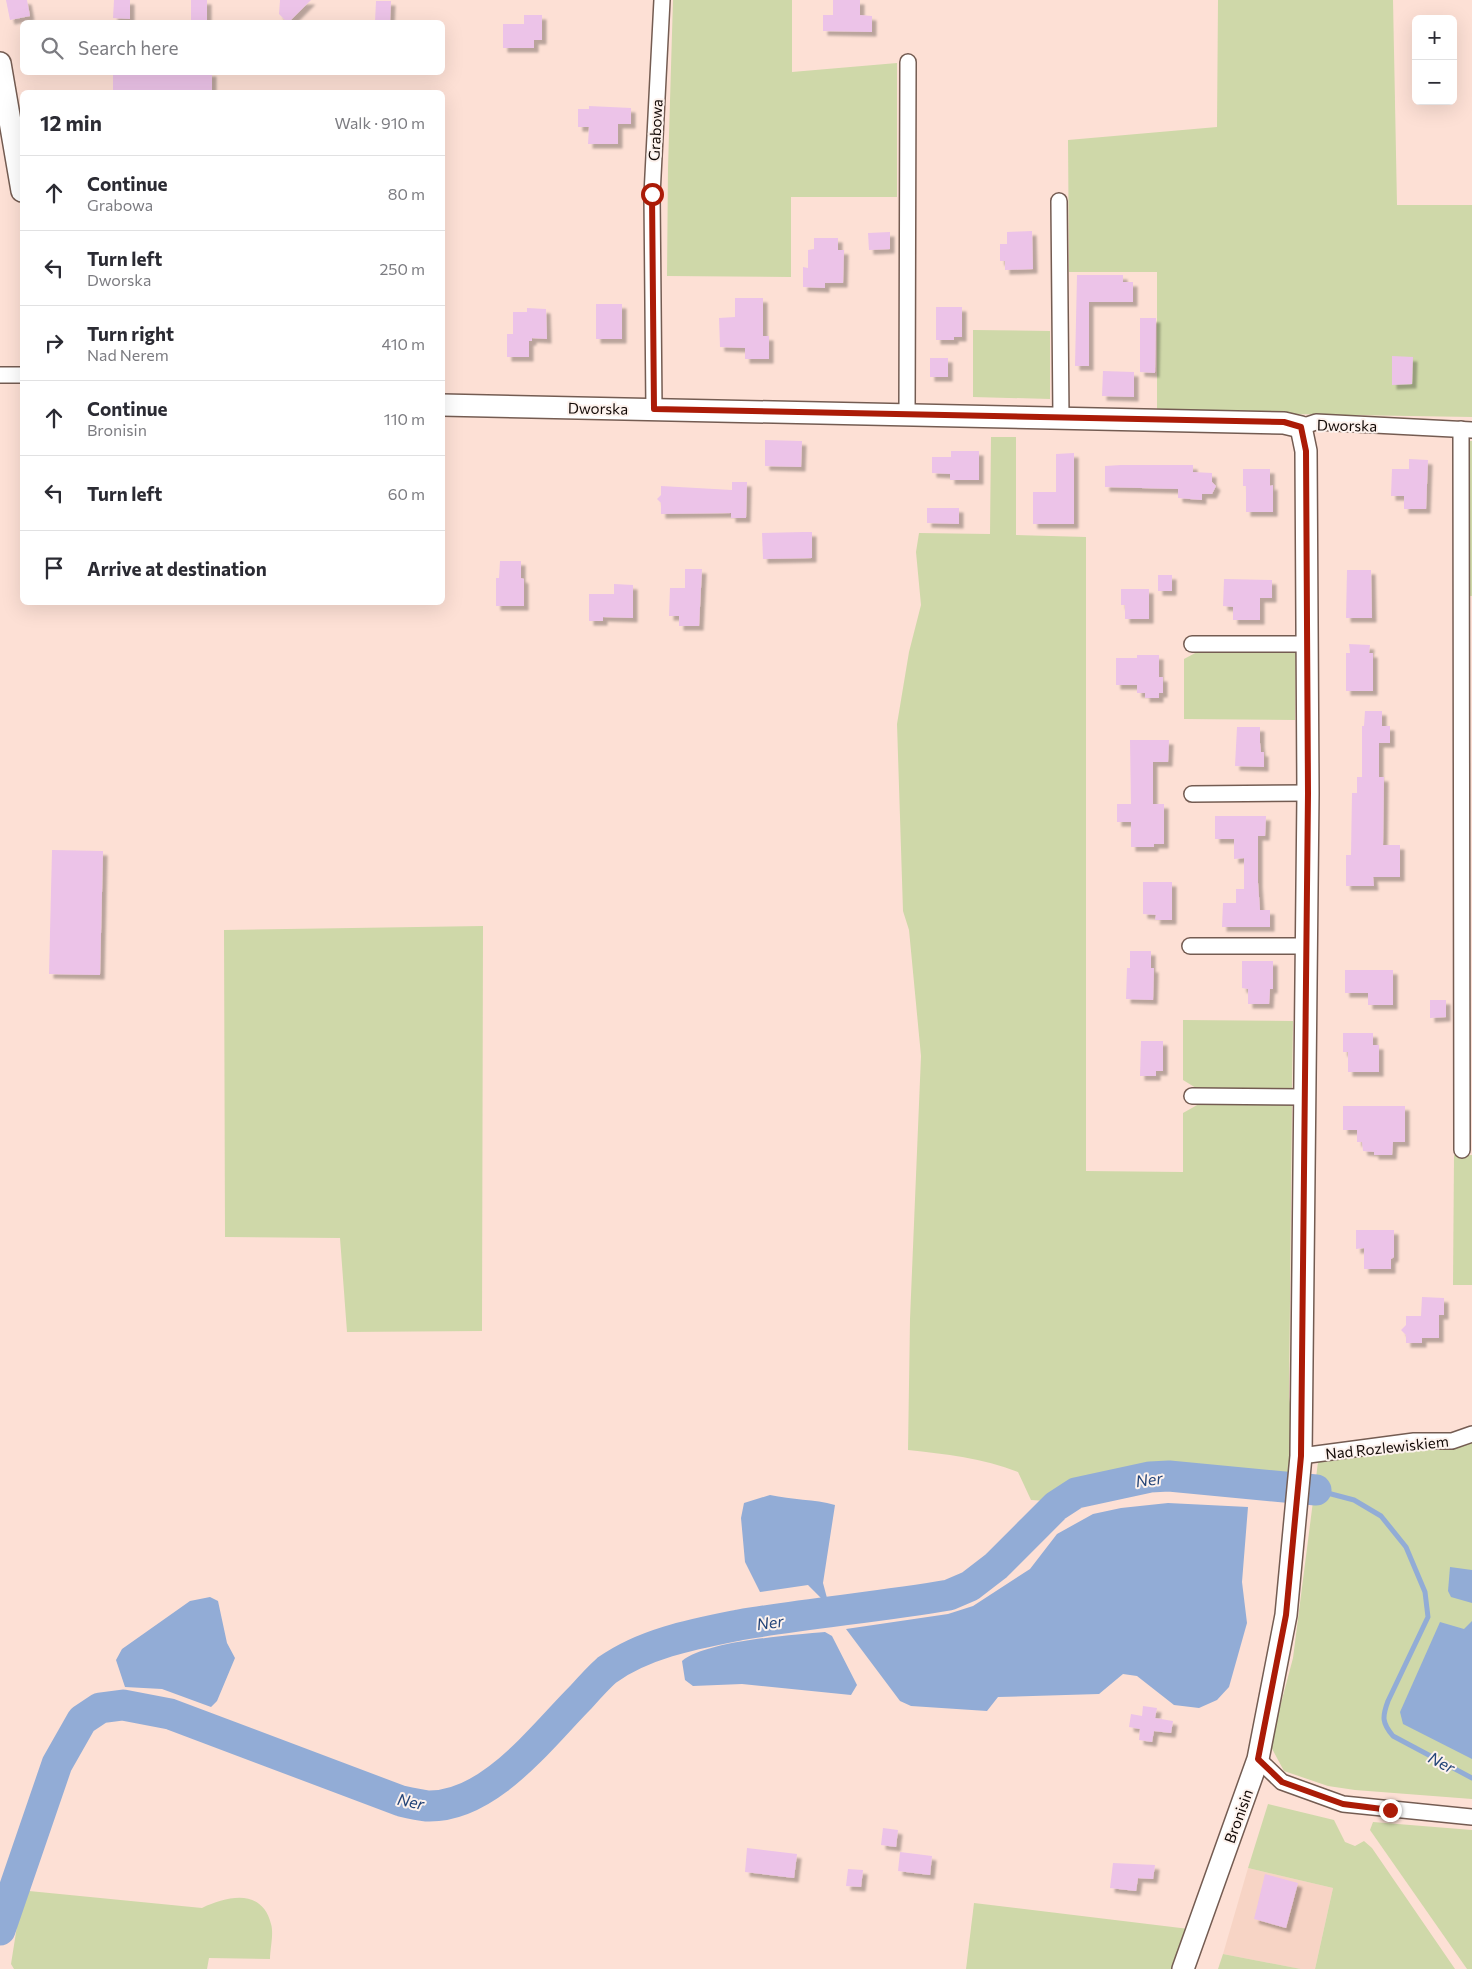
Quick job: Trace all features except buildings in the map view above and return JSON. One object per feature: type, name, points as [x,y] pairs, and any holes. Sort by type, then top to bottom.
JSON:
[{"type":"street","name":"Grabowa","points":[[654,409],[652,194],[662,0]]},
{"type":"street","points":[[907,415],[908,62]]},
{"type":"street","points":[[0,63],[20,179]]},
{"type":"street","points":[[1060,201],[1061,418]]},
{"type":"street","points":[[0,375],[20,375]]},
{"type":"street","name":"Dworska","points":[[445,405],[1284,422],[1301,427],[1316,422],[1467,430]]},
{"type":"street","name":"Bronisin","points":[[1183,1969],[1258,1759],[1286,1615],[1301,1456],[1308,644],[1306,451],[1301,427]]},
{"type":"street","points":[[1462,1150],[1467,430]]},
{"type":"street","points":[[1192,644],[1308,644]]},
{"type":"street","points":[[1192,794],[1308,793]]},
{"type":"street","points":[[1190,946],[1306,946]]},
{"type":"street","points":[[1192,1096],[1304,1097]]},
{"type":"street","name":"Nad Rozlewiskiem","points":[[1301,1456],[1414,1442],[1452,1441],[1472,1434]]},
{"type":"street","points":[[1258,1759],[1282,1782],[1343,1804],[1472,1817]]},
{"type":"shaded area","points":[[1248,1868],[1333,1888],[1315,1969],[1301,1969],[1223,1954]]},
{"type":"green space","points":[[673,0],[792,0],[792,72],[897,63],[897,197],[791,197],[791,277],[667,276]]},
{"type":"green space","points":[[1218,0],[1393,0],[1397,205],[1472,205],[1472,417],[1157,412],[1157,272],[1069,272],[1068,140],[1217,127]]},
{"type":"green space","points":[[973,330],[1050,331],[1050,399],[973,397]]},
{"type":"green space","points":[[991,437],[1016,437],[1016,535],[1086,537],[1086,1171],[1183,1172],[1183,1113],[1199,1104],[1292,1105],[1289,1397],[1295,1438],[1287,1482],[1166,1469],[1117,1479],[1046,1501],[1031,1500],[1018,1472],[978,1460],[908,1450],[910,1319],[921,1056],[909,930],[903,911],[897,724],[909,652],[921,605],[916,552],[919,533],[990,534]]},
{"type":"green space","points":[[1469,441],[1472,441],[1472,596],[1469,596]]},
{"type":"green space","points":[[1199,651],[1296,652],[1295,720],[1184,719],[1184,659]]},
{"type":"green space","points":[[483,926],[482,1331],[347,1332],[340,1238],[225,1237],[224,930]]},
{"type":"green space","points":[[1183,1020],[1293,1021],[1292,1089],[1196,1088],[1183,1080]]},
{"type":"green space","points":[[1454,1155],[1472,1155],[1472,1285],[1453,1285]]},
{"type":"green space","points":[[1472,1433],[1472,1799],[1355,1790],[1328,1786],[1284,1771],[1270,1745],[1293,1658],[1318,1462]]},
{"type":"green space","points":[[1268,1804],[1334,1820],[1345,1842],[1355,1846],[1364,1841],[1372,1848],[1455,1969],[1315,1969],[1333,1888],[1248,1868]]},
{"type":"green space","points":[[1373,1822],[1472,1830],[1472,1969],[1467,1969],[1370,1830]]},
{"type":"green space","points":[[29,1891],[202,1908],[233,1898],[252,1900],[267,1912],[271,1924],[270,1959],[209,1958],[207,1969],[14,1969],[11,1964],[17,1926]]},
{"type":"green space","points":[[974,1903],[1189,1929],[1175,1969],[966,1969]]},
{"type":"green space","points":[[1223,1954],[1301,1969],[1218,1969]]},
{"type":"water","points":[[770,1495],[835,1505],[823,1583],[827,1598],[821,1598],[808,1585],[760,1592],[745,1562],[741,1518],[744,1503]]},
{"type":"water","points":[[1168,1503],[1248,1507],[1242,1582],[1247,1623],[1229,1687],[1217,1700],[1199,1708],[1174,1705],[1137,1676],[1123,1674],[1099,1694],[998,1697],[987,1711],[911,1706],[900,1701],[846,1629],[948,1614],[973,1606],[1030,1569],[1057,1534],[1093,1514],[1121,1508]]},
{"type":"water","points":[[1450,1567],[1472,1570],[1472,1603],[1451,1597],[1448,1591]]},
{"type":"water","points":[[210,1597],[218,1601],[227,1643],[235,1658],[217,1701],[211,1707],[162,1689],[125,1687],[116,1660],[122,1649],[190,1601]]},
{"type":"water","points":[[1472,1621],[1472,1759],[1403,1724],[1400,1712],[1440,1622],[1464,1629]]},
{"type":"water","points":[[825,1632],[832,1636],[857,1685],[851,1695],[742,1684],[693,1686],[685,1680],[682,1661],[710,1648],[750,1640]]},
{"type":"waterway","name":"Ner","points":[[0,1930],[57,1764],[82,1720],[100,1708],[123,1705],[170,1714],[401,1801],[427,1806],[450,1804],[472,1795],[492,1783],[512,1767],[531,1750],[607,1670],[654,1646],[739,1625],[949,1595],[970,1586],[996,1566],[1056,1506],[1076,1493],[1150,1477],[1169,1476],[1316,1490]]},
{"type":"waterway","name":"Ner","points":[[1316,1490],[1354,1500],[1381,1516],[1406,1547],[1425,1592],[1428,1617],[1388,1701],[1384,1720],[1393,1736],[1472,1778]]},
{"type":"route","points":[[652,194],[654,409],[1284,422],[1301,427],[1306,451],[1308,644],[1301,1456],[1286,1615],[1258,1759],[1282,1782],[1343,1804],[1390,1810]]}]
